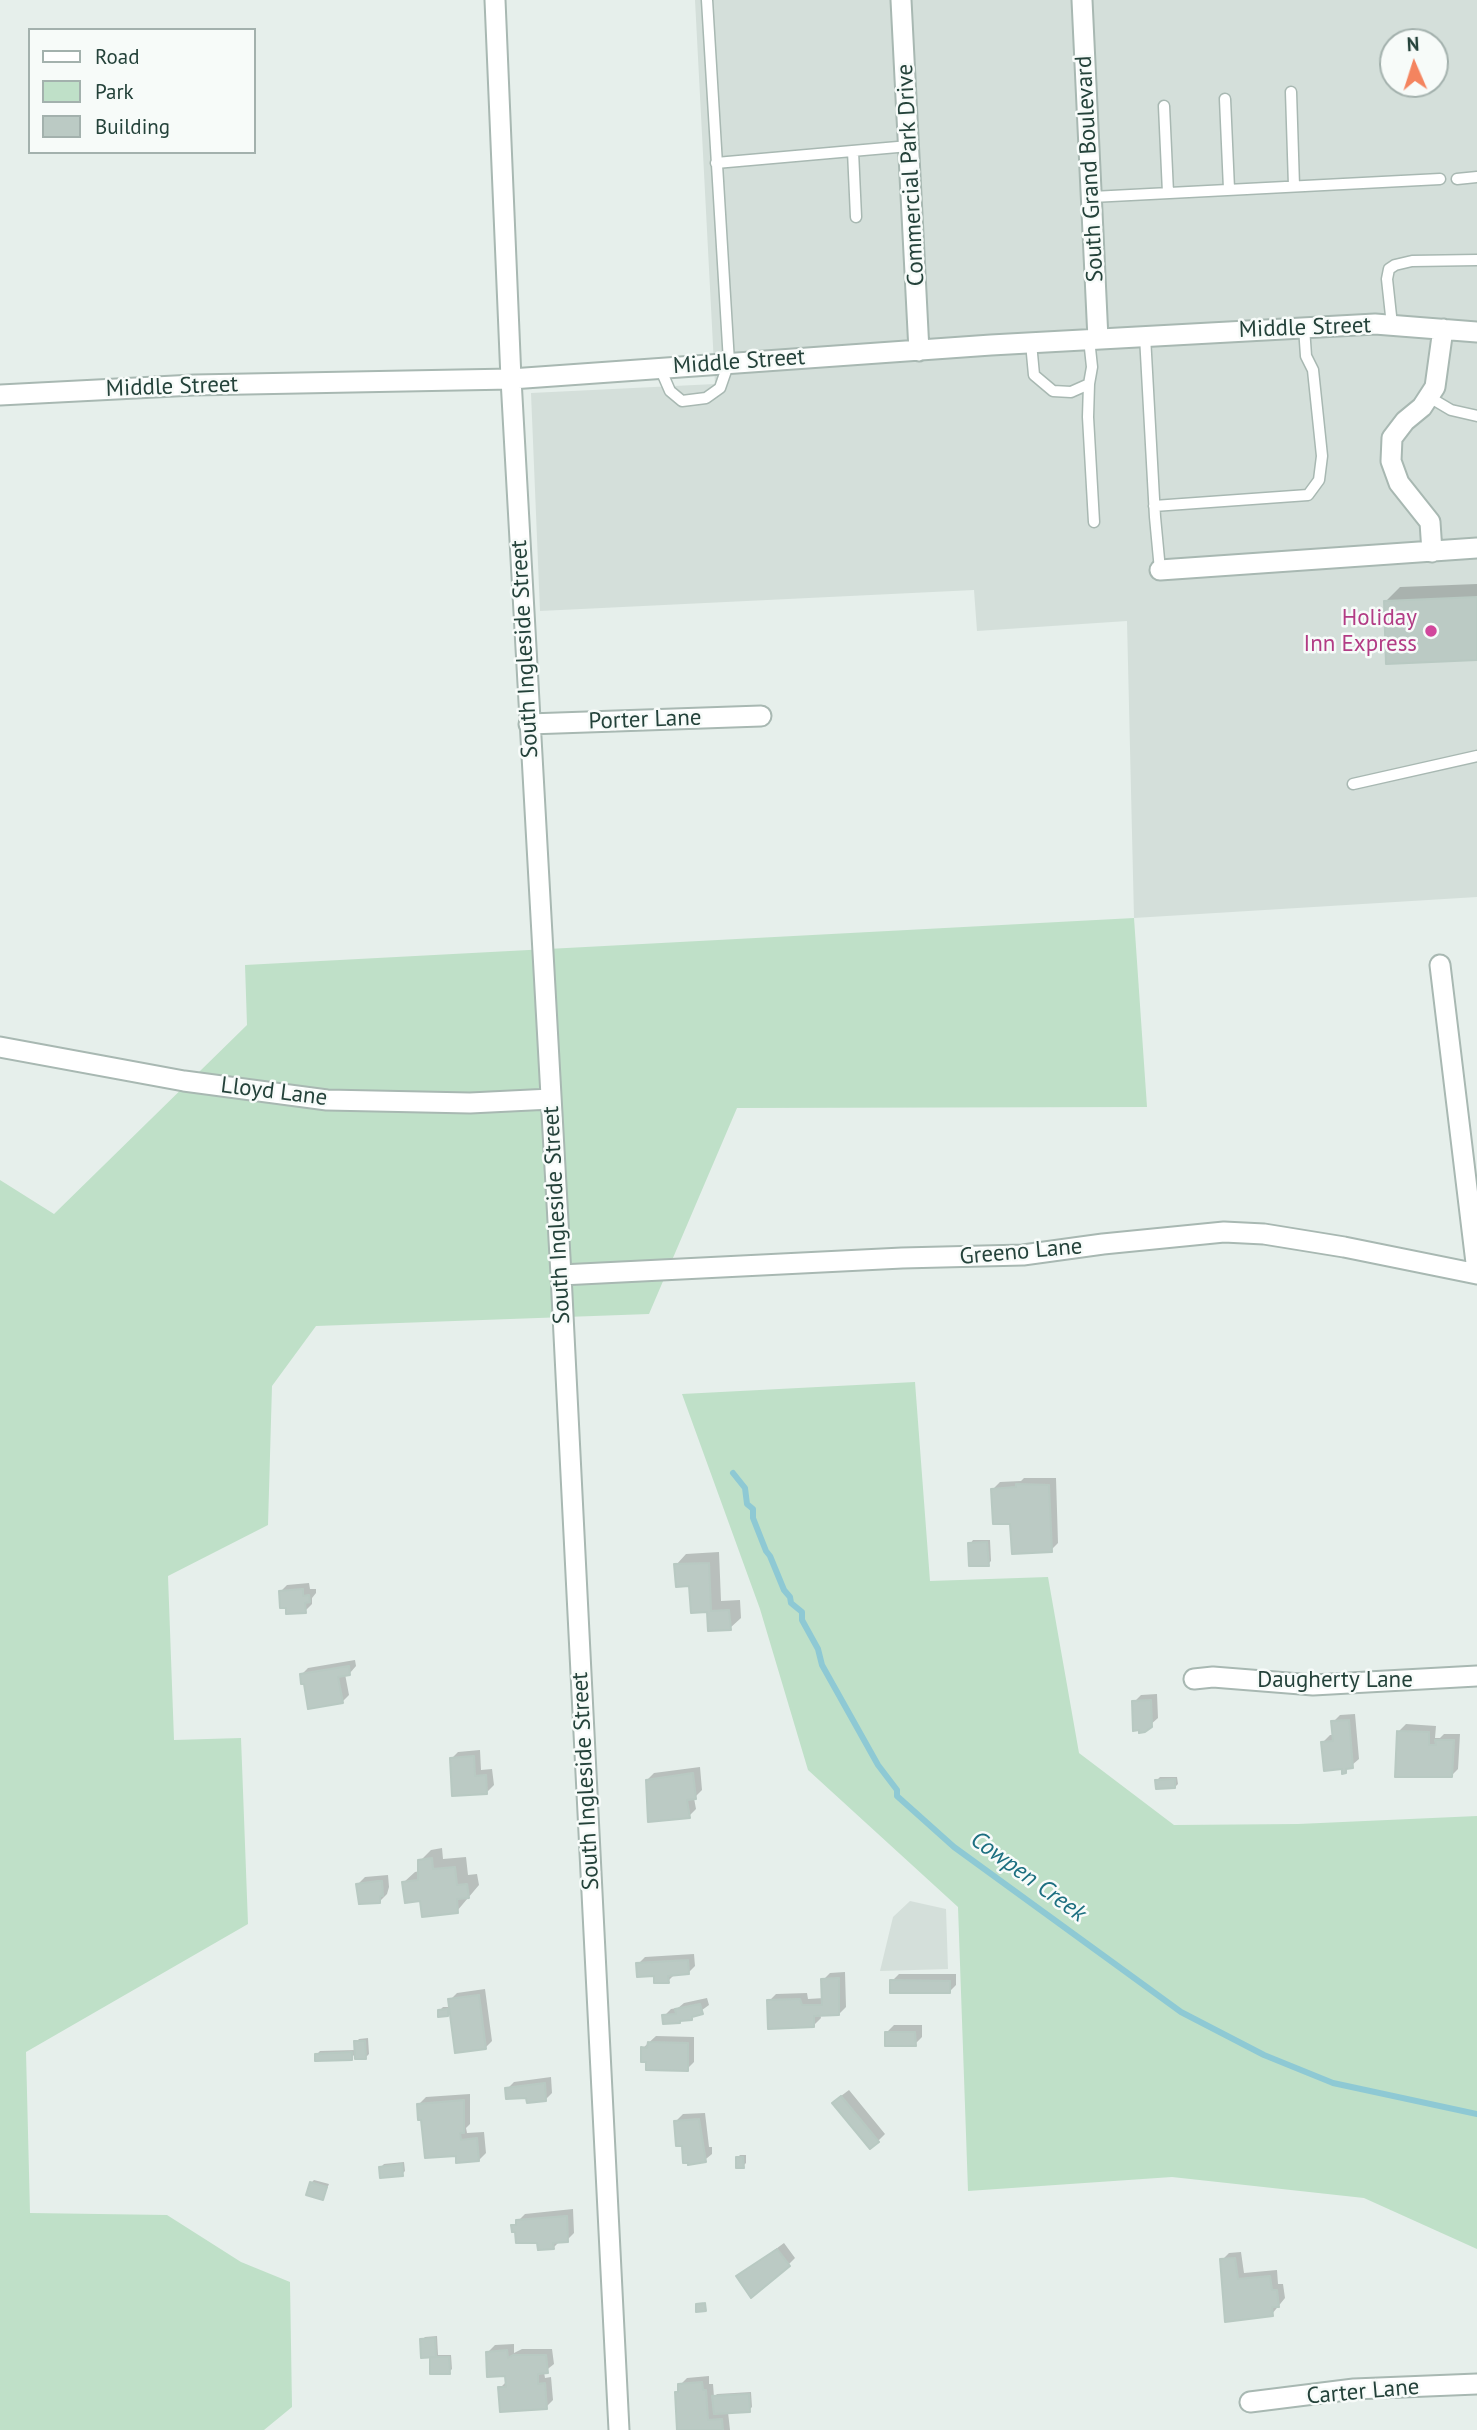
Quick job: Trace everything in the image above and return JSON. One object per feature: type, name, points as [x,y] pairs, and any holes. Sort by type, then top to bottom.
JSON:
[{"type":"street","name":"South Ingleside Street","points":[[495,0],[510,379],[561,1275],[619,2430]]},
{"type":"street","name":"Commercial Park Drive","points":[[901,0],[919,351]]},
{"type":"street","name":"South Grand Boulevard","points":[[1082,0],[1092,197],[1093,339]]},
{"type":"street","name":"Middle Street","points":[[0,395],[208,384],[510,379],[729,362],[1304,327],[1392,326],[1477,332]]},
{"type":"street","points":[[1432,552],[1430,522],[1399,483],[1391,461],[1392,438],[1405,421],[1422,407],[1435,387],[1443,329]]},
{"type":"street","points":[[1160,570],[1477,548]]},
{"type":"street","name":"Porter Lane","points":[[529,724],[761,716]]},
{"type":"street","points":[[1440,965],[1477,1273]]},
{"type":"street","name":"Lloyd Lane","points":[[0,1047],[184,1081],[327,1100],[470,1103],[551,1099]]},
{"type":"street","name":"Greeno Lane","points":[[561,1275],[902,1258],[1023,1255],[1224,1232],[1264,1234],[1477,1273]]},
{"type":"street","name":"Daugherty Lane","points":[[1194,1679],[1213,1677],[1313,1685],[1477,1676]]},
{"type":"street","name":"Carter Lane","points":[[1250,2402],[1354,2389],[1477,2384]]},
{"type":"lane","points":[[660,367],[670,391],[682,401],[706,398],[720,388],[729,362],[707,0]]},
{"type":"lane","points":[[1291,92],[1294,186]]},
{"type":"lane","points":[[1225,99],[1229,189]]},
{"type":"lane","points":[[1164,106],[1168,193]]},
{"type":"lane","points":[[716,163],[910,146]]},
{"type":"lane","points":[[853,150],[856,217]]},
{"type":"lane","points":[[1457,179],[1477,177]]},
{"type":"lane","points":[[1092,197],[1440,179]]},
{"type":"lane","points":[[1392,326],[1387,279],[1389,269],[1412,261],[1477,260]]},
{"type":"lane","points":[[1154,506],[1308,495],[1319,480],[1322,456],[1304,327]]},
{"type":"lane","points":[[1145,336],[1160,570]]},
{"type":"lane","points":[[1093,339],[1088,417],[1094,522]]},
{"type":"lane","points":[[1031,343],[1034,375],[1053,391],[1071,392],[1089,384]]},
{"type":"lane","points":[[1429,397],[1451,410],[1477,416]]},
{"type":"lane","points":[[1353,783],[1477,756]]},
{"type":"shaded area","points":[[695,0],[1477,0],[1477,897],[1134,918],[1127,621],[977,631],[974,590],[540,611],[531,393],[715,384]]},
{"type":"shaded area","points":[[910,1901],[946,1909],[948,1969],[880,1971],[893,1917]]},
{"type":"green space","points":[[1134,918],[1147,1107],[737,1108],[649,1314],[316,1326],[272,1386],[268,1525],[168,1576],[174,1740],[241,1738],[248,1924],[26,2052],[30,2213],[167,2215],[241,2262],[290,2282],[292,2407],[264,2430],[0,2430],[0,1180],[54,1214],[247,1025],[245,965]]},
{"type":"green space","points":[[915,1382],[930,1581],[1048,1577],[1079,1753],[1174,1825],[1298,1824],[1477,1816],[1477,2249],[1364,2198],[1172,2177],[968,2191],[958,1907],[808,1770],[760,1609],[682,1394]]},
{"type":"building","name":"Holiday Inn Express","points":[[1477,597],[1477,660],[1386,664],[1384,601]]},
{"type":"building","points":[[1016,1484],[1049,1485],[1052,1552],[1012,1554],[1010,1524],[993,1524],[991,1489],[1016,1487]]},
{"type":"building","points":[[987,1542],[989,1566],[969,1566],[968,1543]]},
{"type":"building","points":[[709,1563],[711,1611],[729,1610],[731,1630],[708,1631],[707,1612],[691,1613],[689,1586],[676,1587],[674,1564]]},
{"type":"building","points":[[303,1589],[303,1596],[309,1595],[310,1602],[305,1603],[306,1613],[286,1614],[286,1608],[280,1608],[279,1591]]},
{"type":"building","points":[[349,1666],[350,1675],[338,1677],[343,1703],[308,1709],[300,1674]]},
{"type":"building","points":[[1151,1700],[1152,1727],[1145,1732],[1133,1731],[1132,1701]]},
{"type":"building","points":[[1349,1720],[1353,1768],[1346,1769],[1346,1773],[1342,1774],[1342,1769],[1324,1771],[1321,1742],[1333,1741],[1331,1721]]},
{"type":"building","points":[[1397,1731],[1429,1732],[1429,1745],[1436,1745],[1435,1740],[1454,1740],[1452,1777],[1395,1777]]},
{"type":"building","points":[[474,1756],[475,1776],[486,1775],[487,1794],[452,1796],[450,1758]]},
{"type":"building","points":[[693,1773],[696,1799],[687,1800],[690,1818],[648,1822],[646,1780]]},
{"type":"building","points":[[1175,1779],[1175,1788],[1156,1789],[1155,1780]]},
{"type":"building","points":[[432,1858],[433,1869],[455,1867],[457,1885],[467,1884],[469,1898],[457,1899],[458,1913],[422,1917],[420,1901],[405,1903],[402,1882],[418,1880],[418,1860]]},
{"type":"building","points":[[382,1881],[383,1896],[380,1896],[380,1903],[359,1904],[356,1884]]},
{"type":"building","points":[[688,1960],[689,1974],[668,1976],[669,1983],[654,1983],[654,1976],[637,1977],[636,1963]]},
{"type":"building","points":[[839,1978],[839,2015],[814,2016],[814,2027],[768,2029],[767,2000],[800,1999],[802,2005],[822,2005],[821,1979]]},
{"type":"building","points":[[890,1980],[950,1981],[950,1993],[890,1993]]},
{"type":"building","points":[[479,1995],[486,2049],[455,2053],[448,1999]]},
{"type":"building","points":[[700,2004],[703,2014],[692,2017],[692,2020],[663,2024],[662,2015],[676,2014],[675,2009]]},
{"type":"building","points":[[448,2009],[448,2016],[438,2017],[438,2010]]},
{"type":"building","points":[[885,2032],[915,2032],[916,2046],[885,2046]]},
{"type":"building","points":[[354,2041],[365,2041],[366,2059],[355,2059]]},
{"type":"building","points":[[648,2042],[688,2043],[688,2071],[646,2070],[646,2062],[641,2062],[641,2047],[647,2048]]},
{"type":"building","points":[[352,2052],[352,2060],[315,2061],[315,2054]]},
{"type":"building","points":[[545,2083],[546,2101],[527,2103],[526,2098],[506,2099],[505,2088]]},
{"type":"building","points":[[841,2096],[879,2142],[870,2149],[832,2103]]},
{"type":"building","points":[[464,2100],[464,2133],[460,2133],[461,2140],[477,2138],[479,2161],[456,2163],[456,2156],[425,2158],[417,2104]]},
{"type":"building","points":[[699,2119],[706,2162],[688,2165],[683,2163],[682,2146],[676,2146],[674,2121]]},
{"type":"building","points":[[736,2157],[743,2157],[744,2168],[736,2168]]},
{"type":"building","points":[[402,2164],[403,2176],[380,2178],[379,2167]]},
{"type":"building","points":[[310,2182],[327,2187],[323,2200],[306,2195]]},
{"type":"building","points":[[567,2216],[568,2242],[553,2243],[554,2249],[538,2250],[537,2243],[516,2243],[511,2225],[516,2225],[516,2220]]},
{"type":"building","points":[[777,2249],[790,2266],[751,2298],[736,2276]]},
{"type":"building","points":[[1235,2258],[1238,2279],[1270,2276],[1272,2290],[1277,2290],[1279,2307],[1272,2307],[1273,2316],[1225,2322],[1220,2259]]},
{"type":"building","points":[[705,2303],[706,2311],[696,2312],[696,2304]]},
{"type":"building","points":[[435,2338],[436,2357],[421,2358],[420,2339]]},
{"type":"building","points":[[507,2350],[508,2358],[513,2355],[546,2355],[548,2373],[538,2374],[538,2384],[545,2383],[547,2409],[500,2412],[498,2387],[506,2387],[505,2376],[487,2377],[486,2352]]},
{"type":"building","points":[[430,2357],[449,2357],[450,2374],[430,2374]]},
{"type":"building","points":[[702,2382],[703,2390],[706,2390],[708,2420],[722,2419],[723,2430],[677,2430],[675,2392],[678,2392],[678,2384]]},
{"type":"building","points":[[749,2394],[750,2412],[714,2414],[712,2396]]},
{"type":"waterway","name":"Cowpen Creek","points":[[733,1473],[745,1488],[747,1504],[753,1509],[753,1518],[784,1590],[791,1603],[802,1612],[802,1620],[818,1649],[822,1665],[878,1765],[897,1790],[897,1796],[954,1847],[1181,2012],[1264,2055],[1333,2083],[1477,2114]]},
{"type":"place","name":"Holiday Inn Express","points":[[1431,631]]}]
